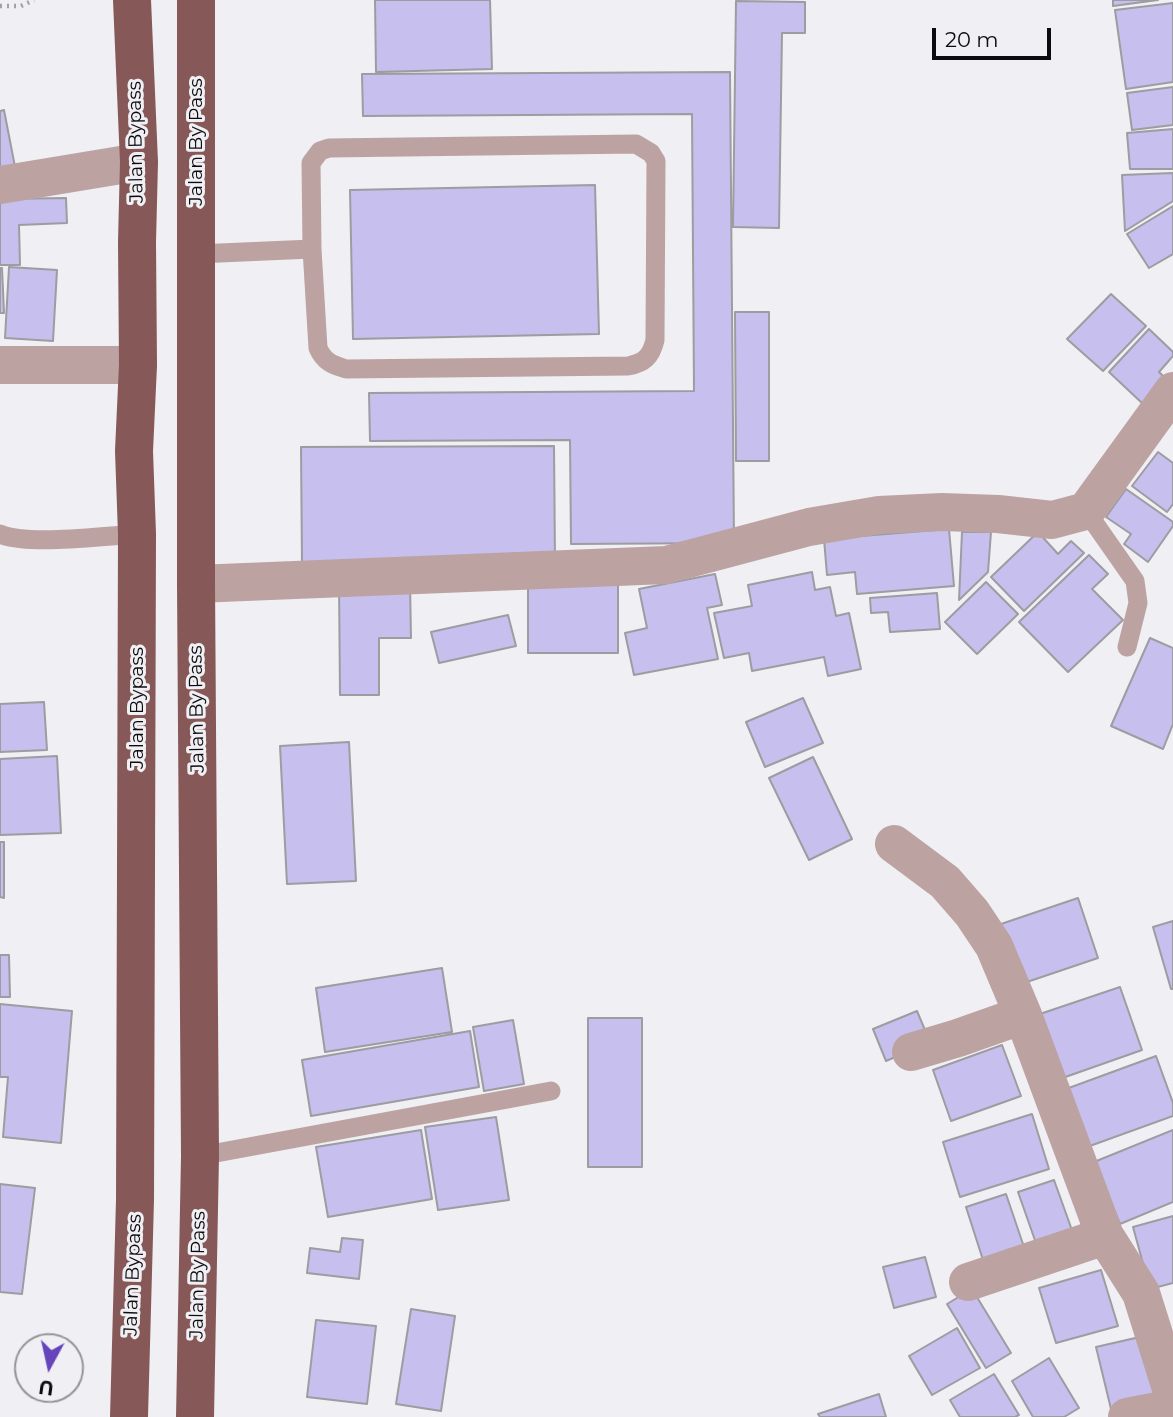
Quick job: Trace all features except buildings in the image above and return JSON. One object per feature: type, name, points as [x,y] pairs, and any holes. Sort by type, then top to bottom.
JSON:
[{"type":"highway","name":"Jalan Bypass","points":[[129,1417],[135,1200],[137,534],[134,451],[138,365],[139,162],[132,0]]},
{"type":"highway","name":"Jalan By Pass","points":[[195,1417],[201,1156],[196,584],[196,0]]},
{"type":"street","points":[[0,185],[139,162]]},
{"type":"street","points":[[0,365],[138,365]]},
{"type":"street","points":[[196,584],[666,565],[809,527],[879,515],[942,512],[1052,520],[1086,510],[1173,391]]},
{"type":"street","points":[[894,844],[945,882],[995,946],[1105,1236],[1141,1293],[1173,1395]]},
{"type":"street","points":[[911,1052],[1023,1015]]},
{"type":"street","points":[[968,1282],[1105,1236]]},
{"type":"street","points":[[1127,1417],[1173,1408]]},
{"type":"lane","points":[[636,144],[651,153],[656,161],[655,340],[652,351],[639,364],[346,369],[334,366],[326,361],[318,348],[312,249],[311,163],[320,151],[329,148],[636,144]]},
{"type":"lane","points":[[197,254],[312,249]]},
{"type":"lane","points":[[1086,510],[1135,581],[1138,603],[1127,647]]},
{"type":"lane","points":[[0,534],[37,540],[137,534]]},
{"type":"lane","points":[[201,1156],[551,1091]]},
{"type":"path","points":[[0,6],[21,6],[34,0]]}]
